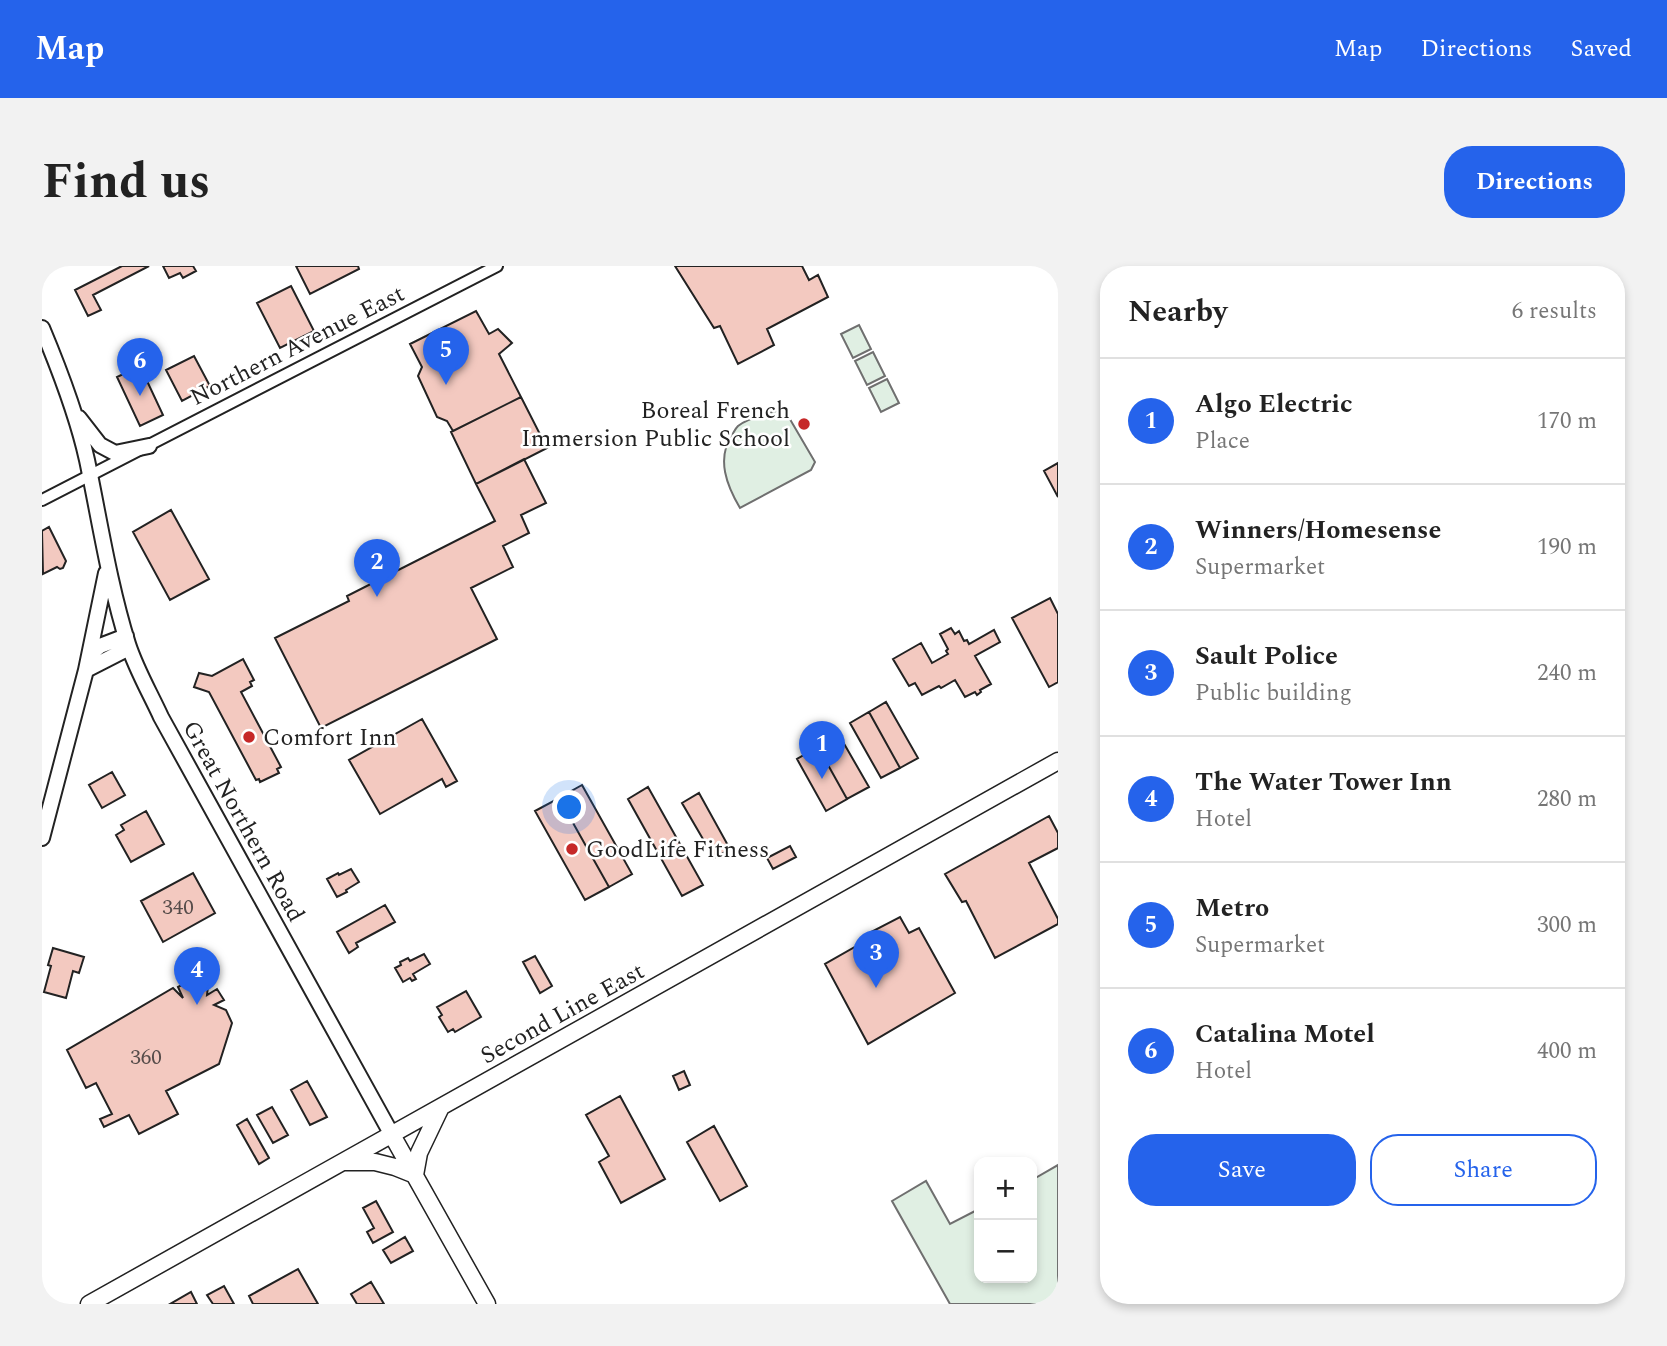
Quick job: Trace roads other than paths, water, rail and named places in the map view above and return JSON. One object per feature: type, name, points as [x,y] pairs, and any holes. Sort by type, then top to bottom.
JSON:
[{"type":"highway","name":"Second Line East","points":[[89,1304],[1058,761]]},
{"type":"highway","points":[[342,1162],[375,1162],[415,1175],[419,1153],[441,1107]]},
{"type":"highway","name":"Great Northern Road","points":[[392,1135],[487,1304]]},
{"type":"main road","name":"Great Northern Road","points":[[42,328],[74,410],[87,461],[107,568],[127,642],[161,717],[392,1135]]},
{"type":"main road","points":[[74,410],[100,445],[115,453],[149,446]]},
{"type":"main road","points":[[42,838],[90,654],[107,568]]},
{"type":"main road","points":[[90,654],[100,646],[127,642]]},
{"type":"main road","points":[[86,670],[127,642]]},
{"type":"street","name":"Northern Avenue East","points":[[42,500],[497,266]]},
{"type":"place","name":"Metro","points":[[446,385]]},
{"type":"place","name":"Catalina Motel","points":[[140,396]]},
{"type":"place","name":"Boreal French Immersion Public School","points":[[804,424]]},
{"type":"place","name":"Winners/Homesense","points":[[377,597]]},
{"type":"place","name":"Comfort Inn","points":[[249,737]]},
{"type":"place","name":"Algo Electric","points":[[822,779]]},
{"type":"place","name":"GoodLife Fitness","points":[[572,849]]},
{"type":"place","name":"Sault Police","points":[[876,988]]},
{"type":"place","name":"The Water Tower Inn","points":[[197,1005]]}]
